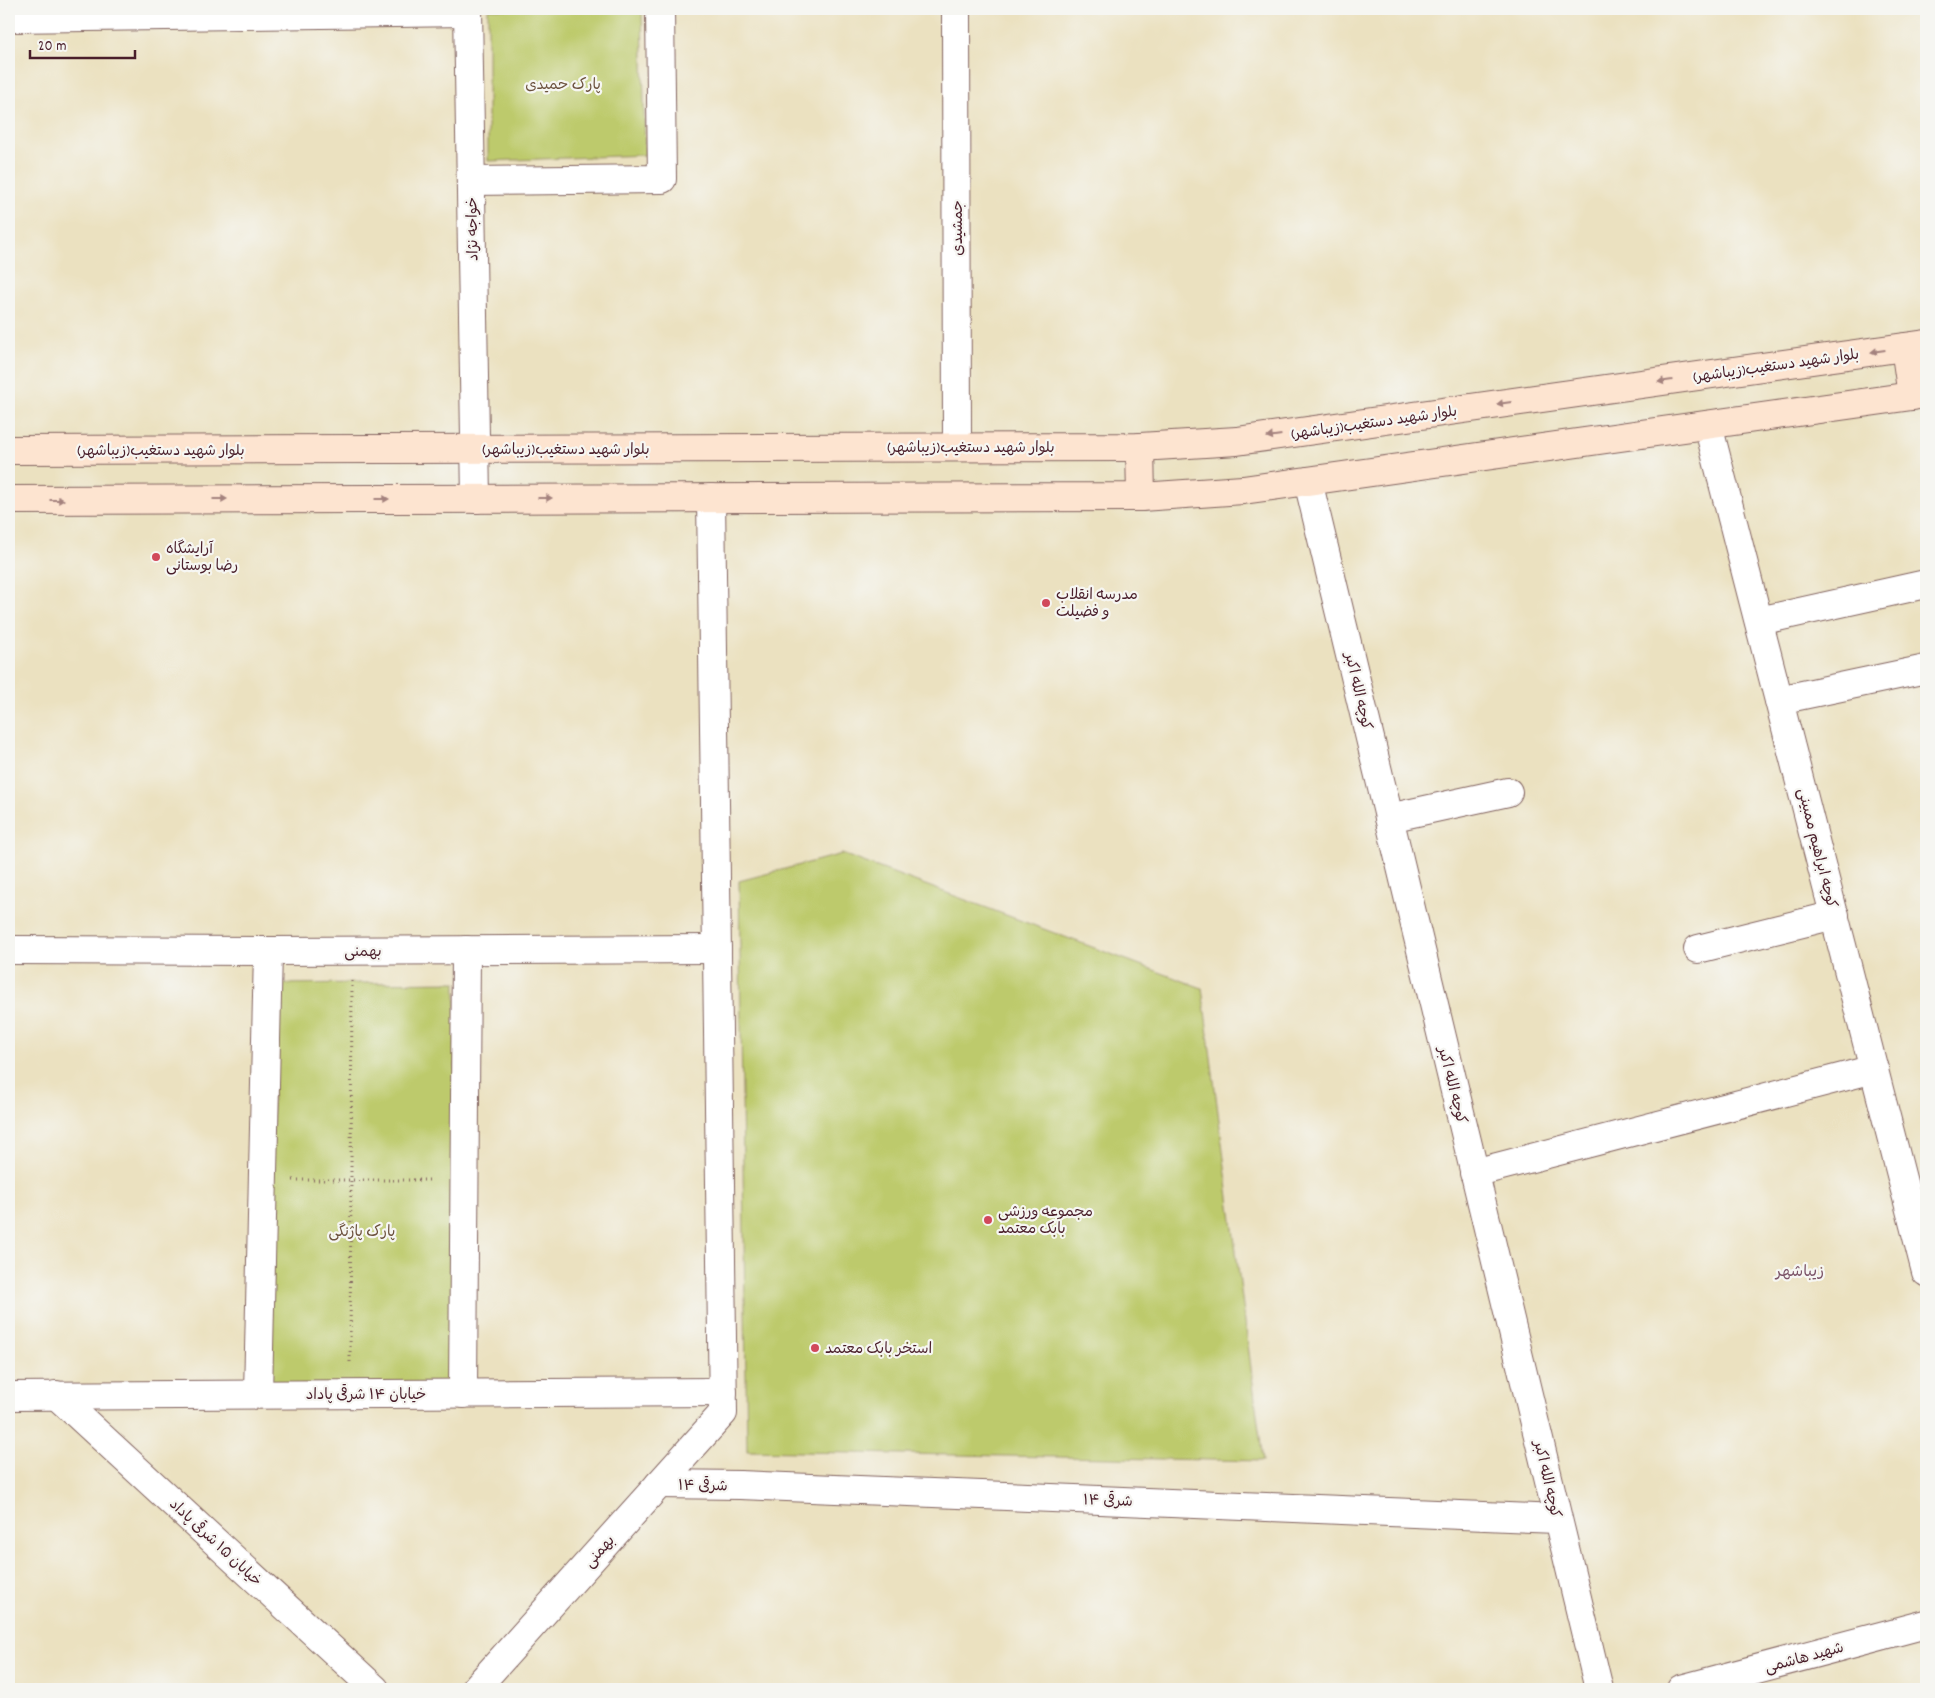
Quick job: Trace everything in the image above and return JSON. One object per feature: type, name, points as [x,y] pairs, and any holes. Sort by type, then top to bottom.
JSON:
[{"type":"street","points":[[471,181],[662,179],[660,9]]},
{"type":"street","name":"جمشیدی","points":[[956,9],[957,447]]},
{"type":"street","points":[[9,18],[468,10]]},
{"type":"street","name":"خواجه نژاد","points":[[468,10],[476,498]]},
{"type":"street","points":[[9,500],[1141,497],[1243,490],[1919,395],[1916,345]]},
{"type":"street","name":"بلوار شهید دستغیب(زیباشهر)","points":[[9,450],[1140,447],[1238,441],[1916,345]]},
{"type":"street","name":"کوچه ابراهیم ممبینی","points":[[1708,425],[1926,1272]]},
{"type":"street","points":[[1140,447],[1141,497]]},
{"type":"street","name":"کوچه الله اکبر","points":[[1308,481],[1598,1689]]},
{"type":"street","points":[[711,498],[723,1402]]},
{"type":"street","points":[[1759,621],[1926,584]]},
{"type":"street","points":[[1779,700],[1926,669]]},
{"type":"street","points":[[1389,818],[1508,792]]},
{"type":"street","points":[[1698,949],[1835,915]]},
{"type":"street","name":"بهمنی","points":[[9,950],[717,949]]},
{"type":"street","points":[[463,1394],[466,950]]},
{"type":"street","points":[[258,1394],[268,951]]},
{"type":"street","points":[[1474,1173],[1874,1069]]},
{"type":"street","name":"خیابان ۱۴ شرقی پاداد","points":[[9,1396],[463,1394],[723,1402]]},
{"type":"street","name":"خیابان ۱۵ شرقی پاداد","points":[[56,1396],[375,1689]]},
{"type":"street","name":"بهمنی","points":[[475,1689],[659,1484],[723,1402]]},
{"type":"street","name":"۱۴ شرقی","points":[[659,1484],[740,1485],[1557,1519]]},
{"type":"street","name":"شهید هاشمی","points":[[1681,1689],[1926,1624]]},
{"type":"path","points":[[350,1394],[352,950]]},
{"type":"path","points":[[263,1180],[464,1180]]},
{"type":"green space","name":"پارک حمیدی","points":[[488,9],[642,9],[645,155],[488,161]]},
{"type":"green space","name":"مجموعه ورزشی بابک معتمد","points":[[842,854],[1202,988],[1263,1461],[747,1451],[739,881]]},
{"type":"green space","name":"پارک پاژنگی","points":[[456,982],[453,1385],[267,1386],[275,984]]},
{"type":"place","name":"آرایشگاه رضا بوستانی","points":[[156,557]]},
{"type":"place","name":"مدرسه انقلاب و فضیلت","points":[[1046,603]]},
{"type":"place","name":"مجموعه ورزشی بابک معتمد","points":[[988,1220]]},
{"type":"place","name":"استخر بابک معتمد","points":[[815,1348]]},
{"type":"district","name":"زیباشهر","points":[[1800,1270]]}]
